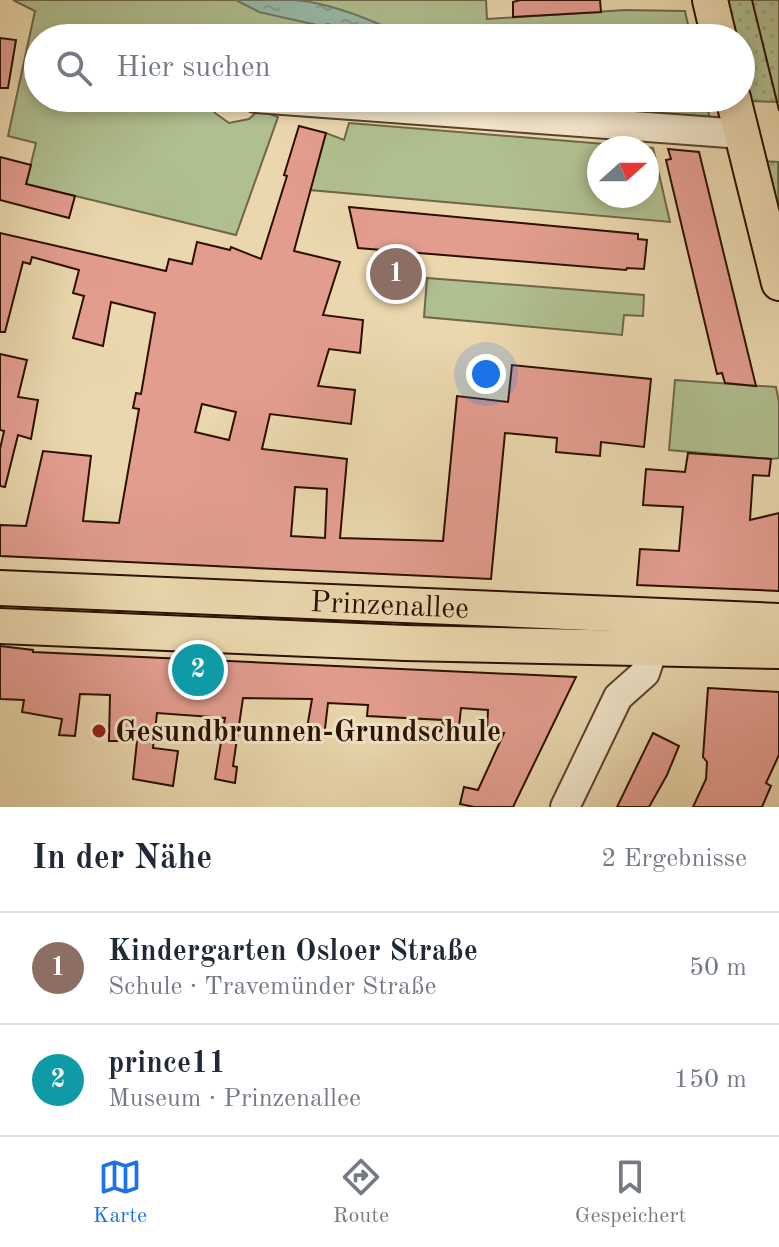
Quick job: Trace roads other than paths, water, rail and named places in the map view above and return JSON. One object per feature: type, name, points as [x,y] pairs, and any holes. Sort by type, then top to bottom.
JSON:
[{"type":"main road","points":[[710,0],[716,24]]},
{"type":"main road","points":[[736,112],[779,283]]},
{"type":"main road","name":"Prinzenallee","points":[[0,588],[405,603],[779,651]]},
{"type":"main road","name":"Prinzenallee","points":[[0,626],[406,643],[642,632],[779,621]]},
{"type":"street","points":[[445,112],[742,134]]},
{"type":"street","points":[[565,807],[618,697],[618,670],[642,632]]},
{"type":"water","points":[[236,0],[294,0],[324,5],[379,24],[312,24],[259,12]]},
{"type":"tram line","points":[[752,0],[779,110]]},
{"type":"place","name":"Kindergarten Osloer Straße","points":[[396,274]]},
{"type":"place","name":"prince11","points":[[198,670]]},
{"type":"place","name":"Gesundbrunnen-Grundschule","points":[[99,731]]}]
